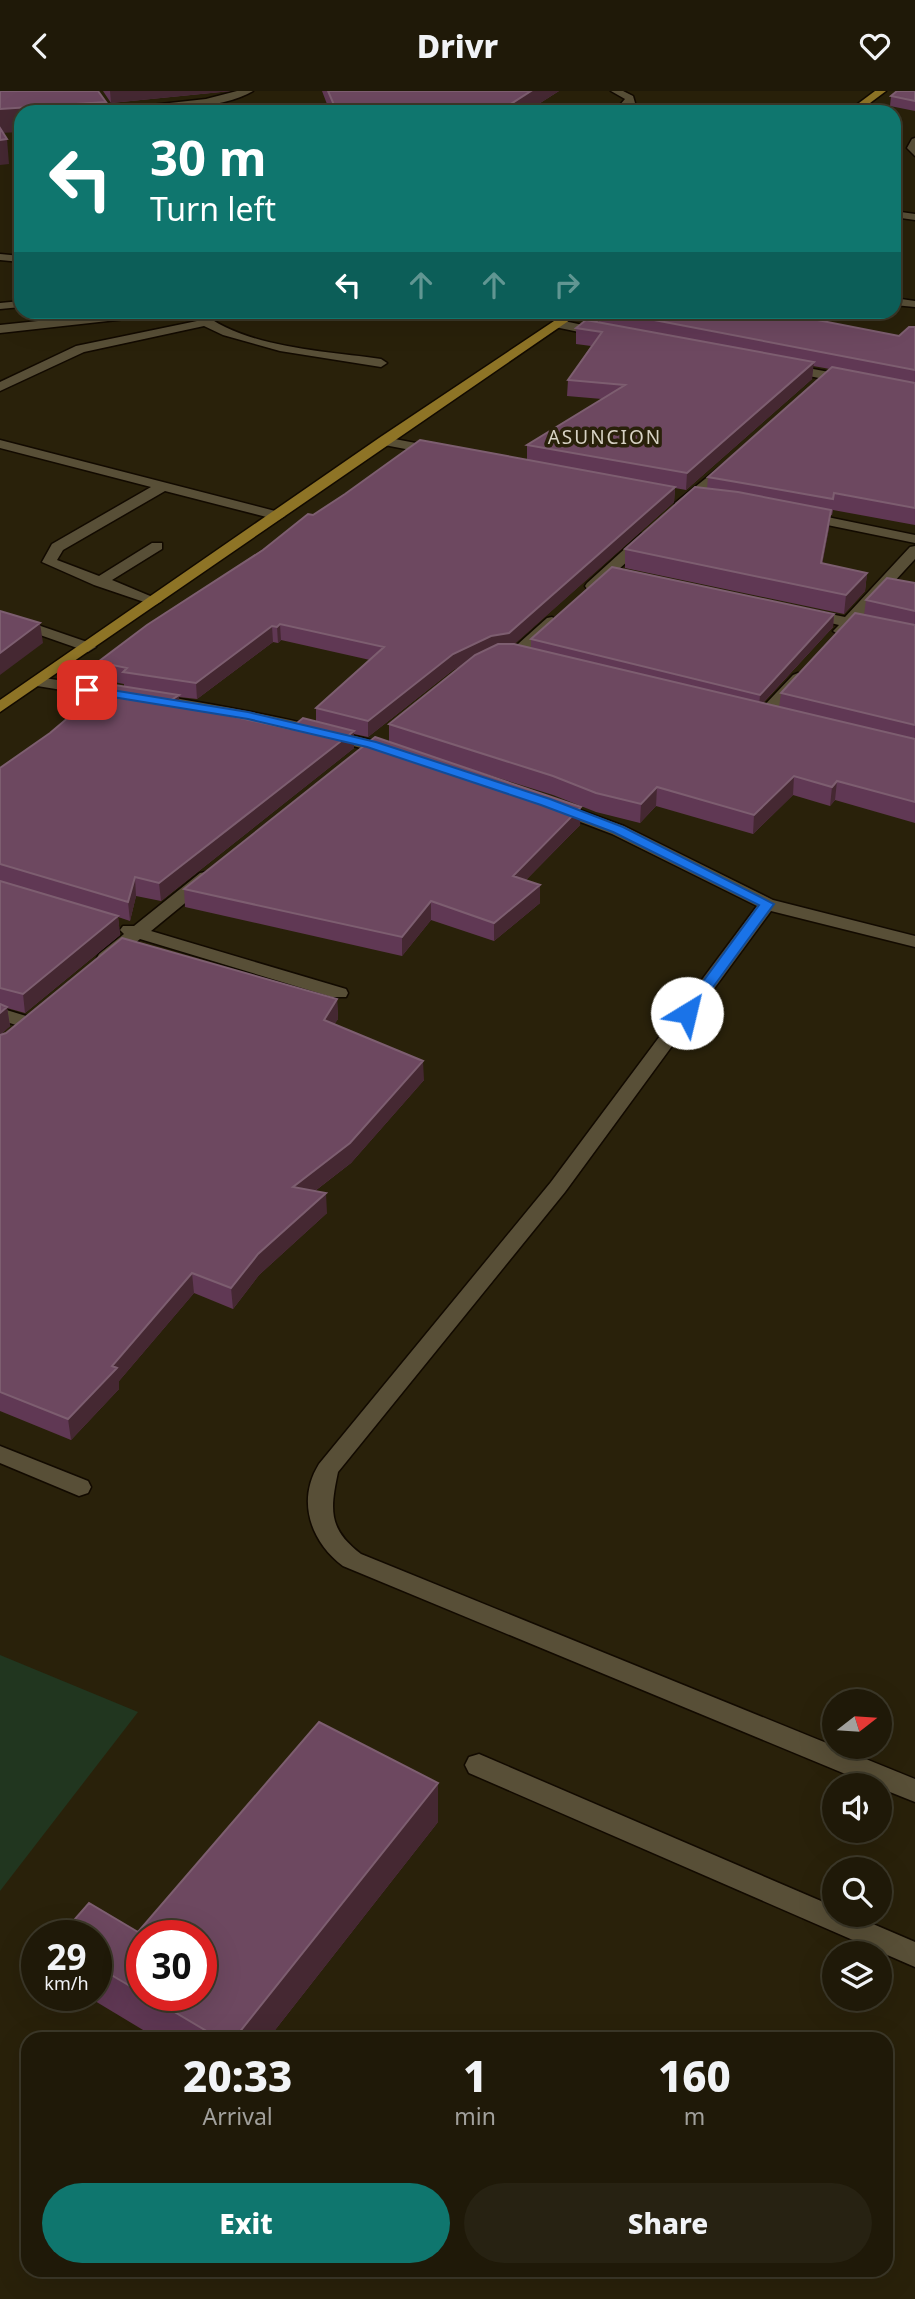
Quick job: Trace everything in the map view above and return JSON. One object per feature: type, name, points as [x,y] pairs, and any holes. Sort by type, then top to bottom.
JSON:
[{"type":"main road","points":[[862,105],[881,91]]},
{"type":"main road","points":[[0,707],[384,441],[566,319]]},
{"type":"street","points":[[179,105],[206,102],[248,91]]},
{"type":"street","points":[[615,91],[630,99],[628,105]]},
{"type":"street","points":[[915,141],[912,148],[915,153]]},
{"type":"street","points":[[0,329],[95,319]]},
{"type":"street","points":[[199,319],[202,323],[229,334],[256,341],[381,363]]},
{"type":"street","points":[[0,387],[80,349],[202,323]]},
{"type":"street","points":[[559,324],[621,336]]},
{"type":"street","points":[[774,366],[822,380],[865,383]]},
{"type":"street","points":[[384,441],[450,454]]},
{"type":"street","points":[[0,444],[278,516]]},
{"type":"street","points":[[581,596],[616,572],[683,497],[739,454]]},
{"type":"street","points":[[155,601],[49,562],[57,547],[163,486]]},
{"type":"street","points":[[683,497],[713,500]]},
{"type":"street","points":[[792,514],[915,538]]},
{"type":"street","points":[[99,582],[157,546]]},
{"type":"street","points":[[832,641],[915,550]]},
{"type":"street","points":[[795,611],[915,637]]},
{"type":"street","points":[[514,655],[562,613]]},
{"type":"street","points":[[0,616],[88,647]]},
{"type":"street","points":[[494,656],[514,655],[540,661]]},
{"type":"street","points":[[763,716],[806,669]]},
{"type":"street","points":[[37,683],[248,715],[371,744],[409,757]]},
{"type":"street","points":[[350,762],[393,727]]},
{"type":"street","points":[[533,798],[618,830],[767,904],[915,942]]},
{"type":"street","points":[[97,965],[222,864]]},
{"type":"street","points":[[767,904],[558,1187],[327,1469],[320,1496],[320,1520],[327,1538],[336,1550],[352,1560],[915,1791]]},
{"type":"street","points":[[112,925],[339,993]]},
{"type":"street","points":[[0,1014],[34,1019],[10,1039]]},
{"type":"street","points":[[0,1454],[79,1487]]},
{"type":"street","points":[[479,1765],[915,1955]]},
{"type":"green space","points":[[0,1655],[138,1712],[0,1891]]},
{"type":"building","points":[[0,91],[98,91],[106,102],[14,105],[14,108],[0,109]]},
{"type":"building","points":[[328,91],[531,91],[509,105],[334,105]]},
{"type":"building","points":[[897,91],[915,91],[915,101],[891,96]]},
{"type":"building","points":[[0,128],[7,139],[0,140]]},
{"type":"building","points":[[649,319],[812,319],[899,336],[909,327],[915,327],[915,370]]},
{"type":"building","points":[[586,320],[814,362],[687,473],[527,445],[625,385],[568,380],[602,332],[576,328]]},
{"type":"building","points":[[832,367],[915,383],[915,508],[834,493],[833,499],[708,477]]},
{"type":"building","points":[[420,440],[675,487],[509,633],[491,636],[453,654],[368,721],[316,708],[384,647],[280,624],[277,627],[272,626],[196,683],[123,672],[127,668],[98,662],[147,625],[263,550],[308,514],[313,515],[345,494]]},
{"type":"building","points":[[695,487],[738,492],[831,510],[821,563],[867,573],[846,595],[625,549]]},
{"type":"building","points":[[612,567],[834,614],[760,695],[531,639]]},
{"type":"building","points":[[887,578],[915,583],[915,611],[866,600]]},
{"type":"building","points":[[0,611],[40,623],[0,653]]},
{"type":"building","points":[[855,613],[915,625],[915,725],[781,693]]},
{"type":"building","points":[[498,644],[514,644],[915,739],[915,802],[837,781],[832,787],[794,776],[754,815],[657,787],[641,804],[596,793],[553,776],[389,724],[475,655]]},
{"type":"building","points":[[108,684],[179,695],[168,702],[290,729],[303,718],[354,731],[159,883],[135,877],[128,902],[0,864],[0,768],[50,733]]},
{"type":"building","points":[[375,737],[581,807],[513,876],[540,885],[494,923],[431,901],[402,937],[184,889]]},
{"type":"building","points":[[0,881],[118,916],[23,994],[0,988]]},
{"type":"building","points":[[122,938],[337,999],[324,1020],[423,1061],[350,1143],[293,1187],[326,1193],[258,1254],[231,1288],[192,1273],[112,1366],[117,1368],[68,1419],[0,1392],[0,1035],[6,1033]]},
{"type":"building","points":[[0,1004],[7,1007],[0,1013]]},
{"type":"building","points":[[319,1722],[438,1783],[240,2032],[208,2032],[173,2011],[217,2011],[217,1920],[148,1920]]},
{"type":"building","points":[[89,1903],[126,1925],[126,1984],[112,1975],[112,1920],[74,1920]]},
{"type":"district","name":"ASUNCION","points":[[605,437]]},
{"type":"route","points":[[87,690],[248,715],[371,744],[545,802],[618,830],[767,904],[687,1013]]}]
